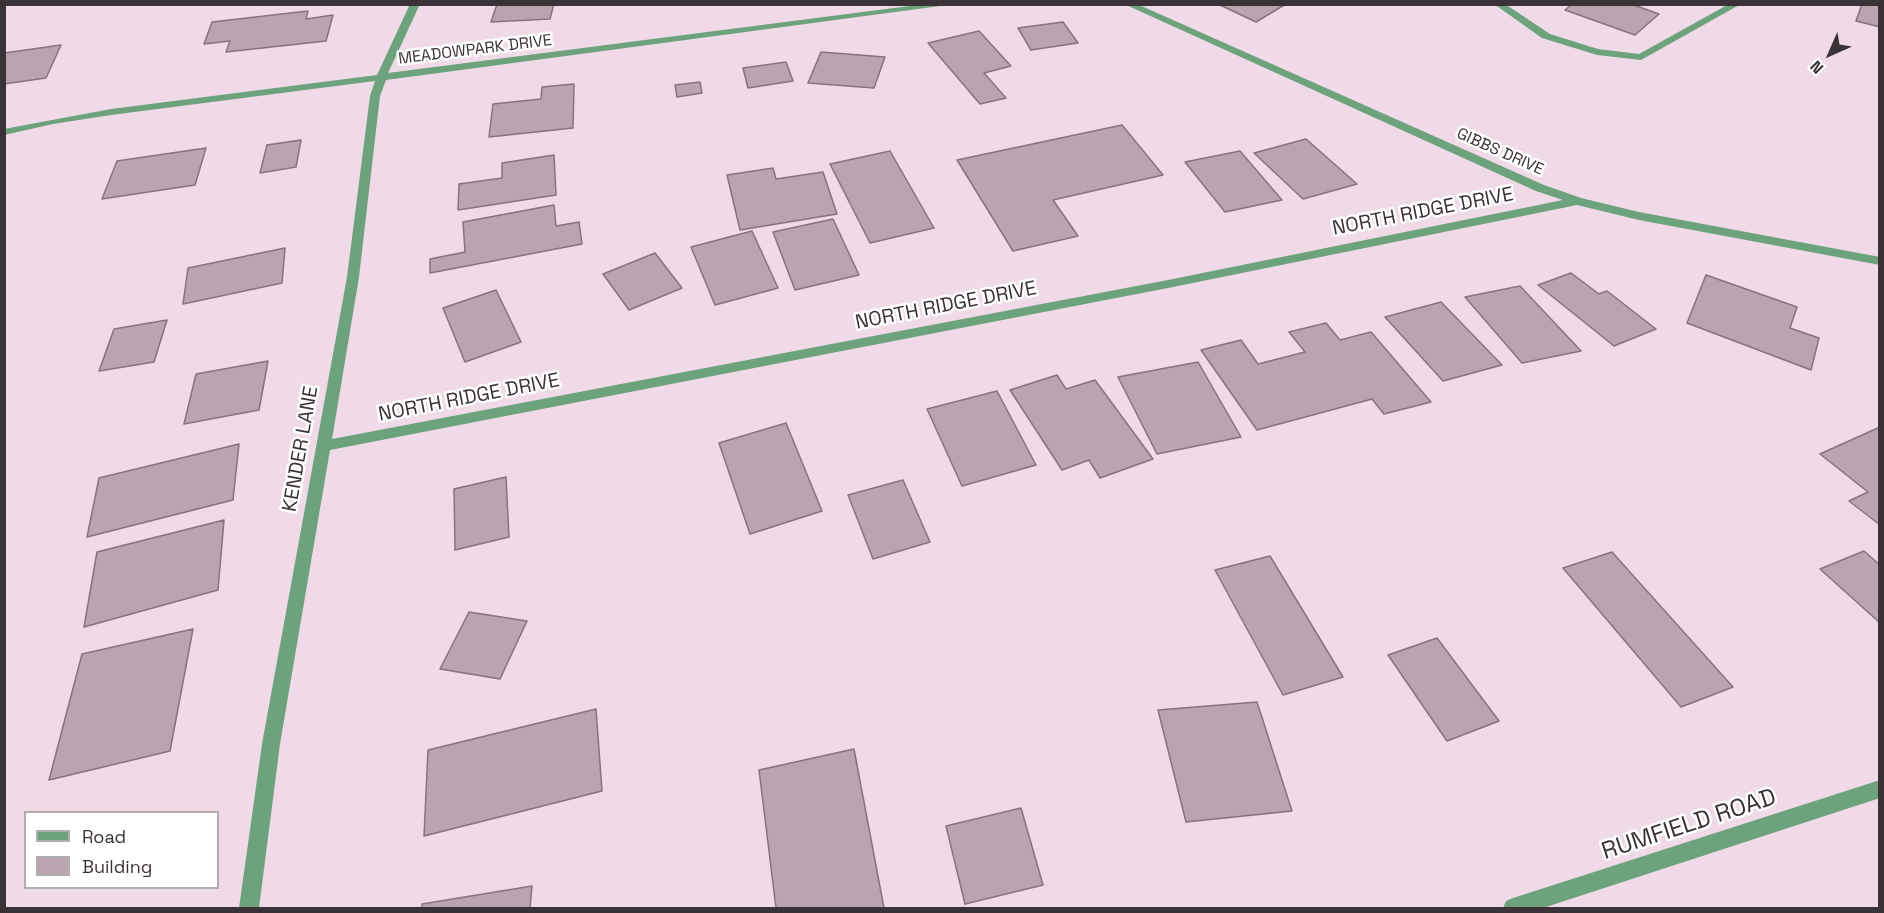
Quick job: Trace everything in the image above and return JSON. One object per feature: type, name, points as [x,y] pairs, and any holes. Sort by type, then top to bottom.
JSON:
[{"type":"street","name":"KENDER LANE","points":[[249,909],[271,744],[354,277],[375,96],[388,57],[415,4]]},
{"type":"street","name":"MEADOWPARK DRIVE","points":[[4,132],[53,121],[111,112],[951,4]]},
{"type":"street","name":"GIBBS DRIVE","points":[[1128,4],[1540,188],[1577,201],[1639,216],[1880,261]]},
{"type":"street","points":[[1498,4],[1546,36],[1597,52],[1641,57],[1737,4]]},
{"type":"street","name":"NORTH RIDGE DRIVE","points":[[323,447],[1168,284],[1577,201]]},
{"type":"street","name":"RUMFIELD ROAD","points":[[1514,909],[1880,789]]},
{"type":"building","points":[[497,4],[554,4],[550,19],[491,22]]},
{"type":"building","points":[[1218,4],[1286,4],[1256,22]]},
{"type":"building","points":[[1572,4],[1631,4],[1659,14],[1635,35],[1565,10]]},
{"type":"building","points":[[1862,4],[1880,4],[1880,27],[1856,21]]},
{"type":"building","points":[[308,11],[306,19],[333,15],[326,41],[226,52],[230,41],[204,44],[212,22]]},
{"type":"building","points":[[1063,22],[1078,43],[1031,50],[1018,28]]},
{"type":"building","points":[[979,31],[1011,66],[984,73],[1006,98],[980,104],[928,43]]},
{"type":"building","points":[[61,45],[46,78],[4,84],[4,53]]},
{"type":"building","points":[[821,52],[885,57],[874,88],[808,83]]},
{"type":"building","points":[[786,62],[793,81],[748,88],[743,68]]},
{"type":"building","points":[[700,82],[702,93],[677,97],[675,85]]},
{"type":"building","points":[[574,84],[573,128],[489,137],[493,104],[541,99],[542,87]]},
{"type":"building","points":[[1122,125],[1163,175],[1053,200],[1078,236],[1013,251],[957,160]]},
{"type":"building","points":[[1306,139],[1357,184],[1303,199],[1254,153]]},
{"type":"building","points":[[301,140],[296,167],[260,173],[267,145]]},
{"type":"building","points":[[206,148],[195,185],[102,199],[117,161]]},
{"type":"building","points":[[890,151],[934,228],[870,243],[830,164]]},
{"type":"building","points":[[1240,151],[1282,200],[1225,212],[1185,162]]},
{"type":"building","points":[[554,155],[556,195],[458,210],[459,184],[502,178],[502,163]]},
{"type":"building","points":[[773,168],[776,179],[823,172],[837,214],[740,230],[727,175]]},
{"type":"building","points":[[554,205],[556,226],[579,222],[582,244],[430,273],[430,259],[465,252],[463,222]]},
{"type":"building","points":[[833,219],[859,275],[795,290],[773,232]]},
{"type":"building","points":[[752,231],[778,288],[715,305],[691,247]]},
{"type":"building","points":[[285,248],[282,283],[183,304],[188,268]]},
{"type":"building","points":[[655,253],[682,288],[629,310],[603,274]]},
{"type":"building","points":[[1571,273],[1599,294],[1607,291],[1656,329],[1614,346],[1538,285]]},
{"type":"building","points":[[1706,275],[1797,307],[1790,328],[1819,338],[1811,370],[1687,323]]},
{"type":"building","points":[[1520,286],[1581,351],[1522,363],[1465,297]]},
{"type":"building","points":[[496,290],[521,342],[465,362],[443,308]]},
{"type":"building","points":[[1441,302],[1502,365],[1443,381],[1385,317]]},
{"type":"building","points":[[167,320],[154,362],[99,371],[114,329]]},
{"type":"building","points":[[1326,323],[1340,340],[1371,332],[1431,402],[1384,414],[1372,399],[1257,430],[1201,350],[1241,340],[1258,364],[1305,352],[1289,332]]},
{"type":"building","points":[[268,361],[259,410],[184,424],[196,374]]},
{"type":"building","points":[[1198,362],[1241,437],[1157,454],[1118,377]]},
{"type":"building","points":[[1057,375],[1066,389],[1095,380],[1153,459],[1100,478],[1089,460],[1062,470],[1010,390]]},
{"type":"building","points":[[997,391],[1036,465],[962,486],[927,409]]},
{"type":"building","points":[[786,423],[822,511],[750,534],[719,443]]},
{"type":"building","points":[[1880,427],[1880,525],[1849,501],[1868,492],[1820,454]]},
{"type":"building","points":[[239,444],[233,500],[87,537],[99,478]]},
{"type":"building","points":[[506,477],[509,537],[455,550],[454,489]]},
{"type":"building","points":[[903,480],[930,542],[873,559],[848,495]]},
{"type":"building","points":[[224,520],[218,590],[84,627],[97,552]]},
{"type":"building","points":[[1864,551],[1880,565],[1880,623],[1820,569]]},
{"type":"building","points":[[1612,552],[1733,687],[1681,707],[1563,568]]},
{"type":"building","points":[[1270,556],[1343,677],[1283,695],[1215,570]]},
{"type":"building","points":[[469,612],[527,621],[500,679],[440,669]]},
{"type":"building","points":[[193,629],[170,751],[49,780],[82,654]]},
{"type":"building","points":[[1437,638],[1499,721],[1447,741],[1388,655]]},
{"type":"building","points":[[1257,702],[1292,811],[1186,822],[1158,710]]},
{"type":"building","points":[[596,709],[602,791],[424,836],[428,750]]},
{"type":"building","points":[[854,749],[884,908],[776,908],[759,770]]},
{"type":"building","points":[[1021,808],[1043,885],[965,904],[946,826]]},
{"type":"building","points":[[532,886],[530,908],[422,908],[422,904]]}]
